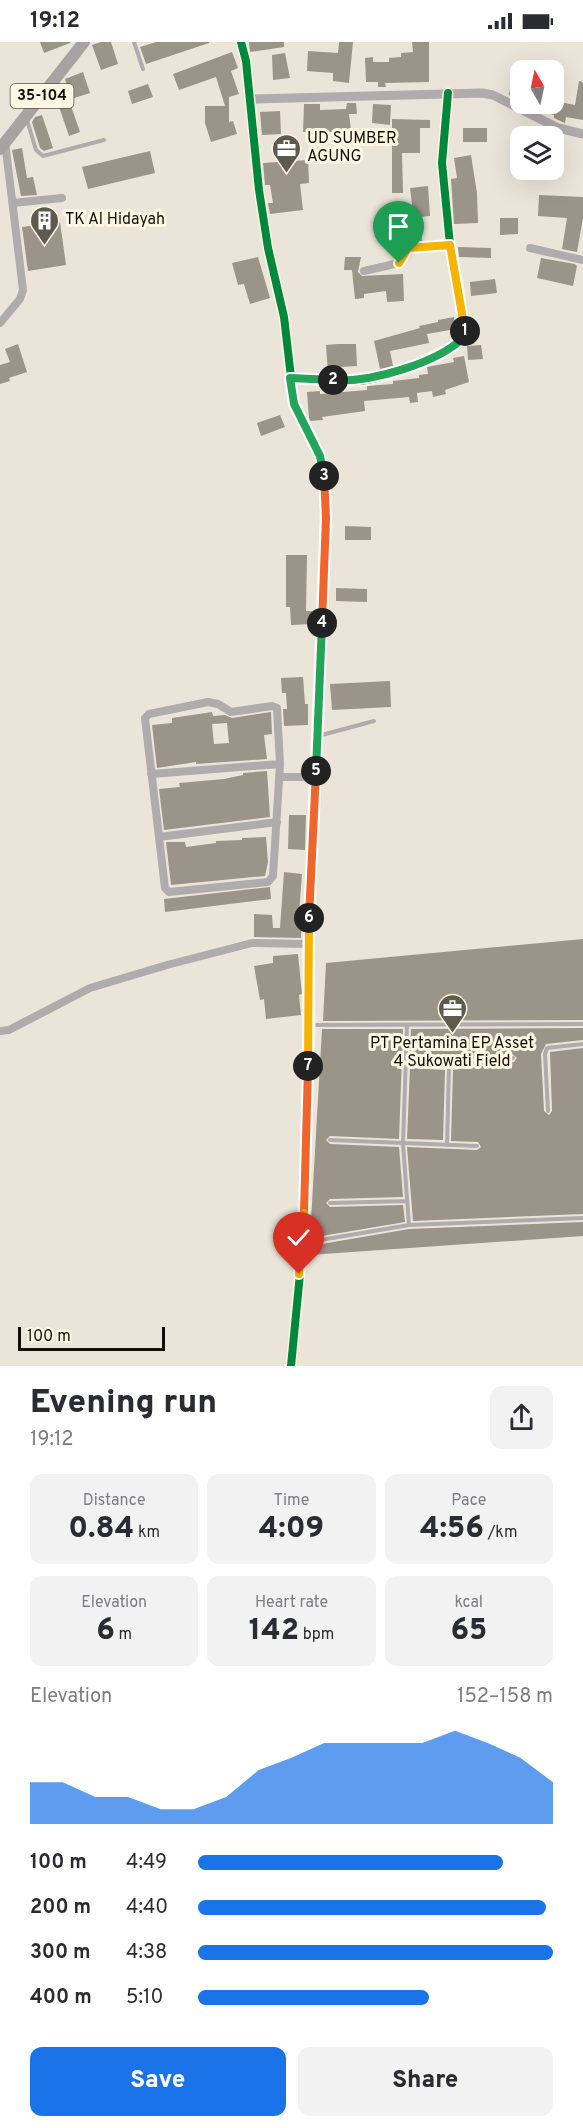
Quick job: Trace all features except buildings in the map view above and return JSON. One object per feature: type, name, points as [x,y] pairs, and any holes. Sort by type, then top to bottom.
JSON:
[{"type":"main road","name":"35-104","points":[[3,146],[84,42]]},
{"type":"street","points":[[241,42],[246,61],[259,190],[268,248],[284,317],[294,404],[320,456],[325,482],[326,518],[308,944],[310,1025],[303,1243],[291,1366]]},
{"type":"street","points":[[250,99],[448,93],[493,95],[558,129],[583,134]]},
{"type":"street","points":[[290,378],[363,381],[387,375],[435,356],[461,340],[465,333],[450,245],[442,163],[448,93]]},
{"type":"street","points":[[0,323],[20,299],[23,290],[13,203],[3,146]]},
{"type":"street","points":[[13,203],[62,198]]},
{"type":"street","points":[[364,271],[399,263],[408,248],[450,245]]},
{"type":"street","points":[[530,248],[583,260]]},
{"type":"street","points":[[208,702],[218,704],[231,712],[272,706],[277,708],[280,764],[273,876],[268,882],[169,892],[165,888],[145,722],[147,715],[208,702]]},
{"type":"street","points":[[151,774],[280,764]]},
{"type":"street","points":[[279,777],[315,777]]},
{"type":"street","points":[[159,837],[277,822]]},
{"type":"street","points":[[0,1031],[19,1025],[90,988],[167,965],[252,943],[308,944]]},
{"type":"lane","points":[[134,42],[143,69]]},
{"type":"lane","points":[[26,116],[36,150],[43,156],[104,140]]},
{"type":"lane","points":[[317,736],[374,721]]},
{"type":"lane","points":[[310,1025],[583,1024]]},
{"type":"lane","points":[[407,1025],[403,1144],[409,1225]]},
{"type":"lane","points":[[548,1111],[547,1048],[583,1044]]},
{"type":"lane","points":[[405,1064],[449,1065],[513,1058]]},
{"type":"lane","points":[[447,1145],[449,1065]]},
{"type":"lane","points":[[330,1140],[477,1146]]},
{"type":"lane","points":[[330,1203],[407,1201]]},
{"type":"lane","points":[[303,1243],[409,1225],[583,1218]]},
{"type":"cycle path","points":[[241,42],[246,61],[259,190],[268,248],[284,317],[294,403],[320,456],[326,499],[308,944],[310,1025],[303,1243],[291,1366]]},
{"type":"cycle path","points":[[290,378],[343,382],[372,379],[400,371],[430,358],[464,337],[459,290],[450,245],[442,163],[448,93]]},
{"type":"place","name":"UD SUMBER AGUNG","points":[[286,174]]},
{"type":"place","name":"TK Al Hidayah","points":[[44,246]]},
{"type":"place","name":"PT Pertamina EP Asset 4 Sukowati Field","points":[[452,1034]]},
{"type":"route","points":[[299,1274],[303,1243],[306,1174],[310,1025],[308,944],[326,499],[320,456],[300,420],[294,404],[290,378],[363,381],[387,375],[446,351],[464,337],[459,290],[450,245],[408,248],[399,263]]}]
